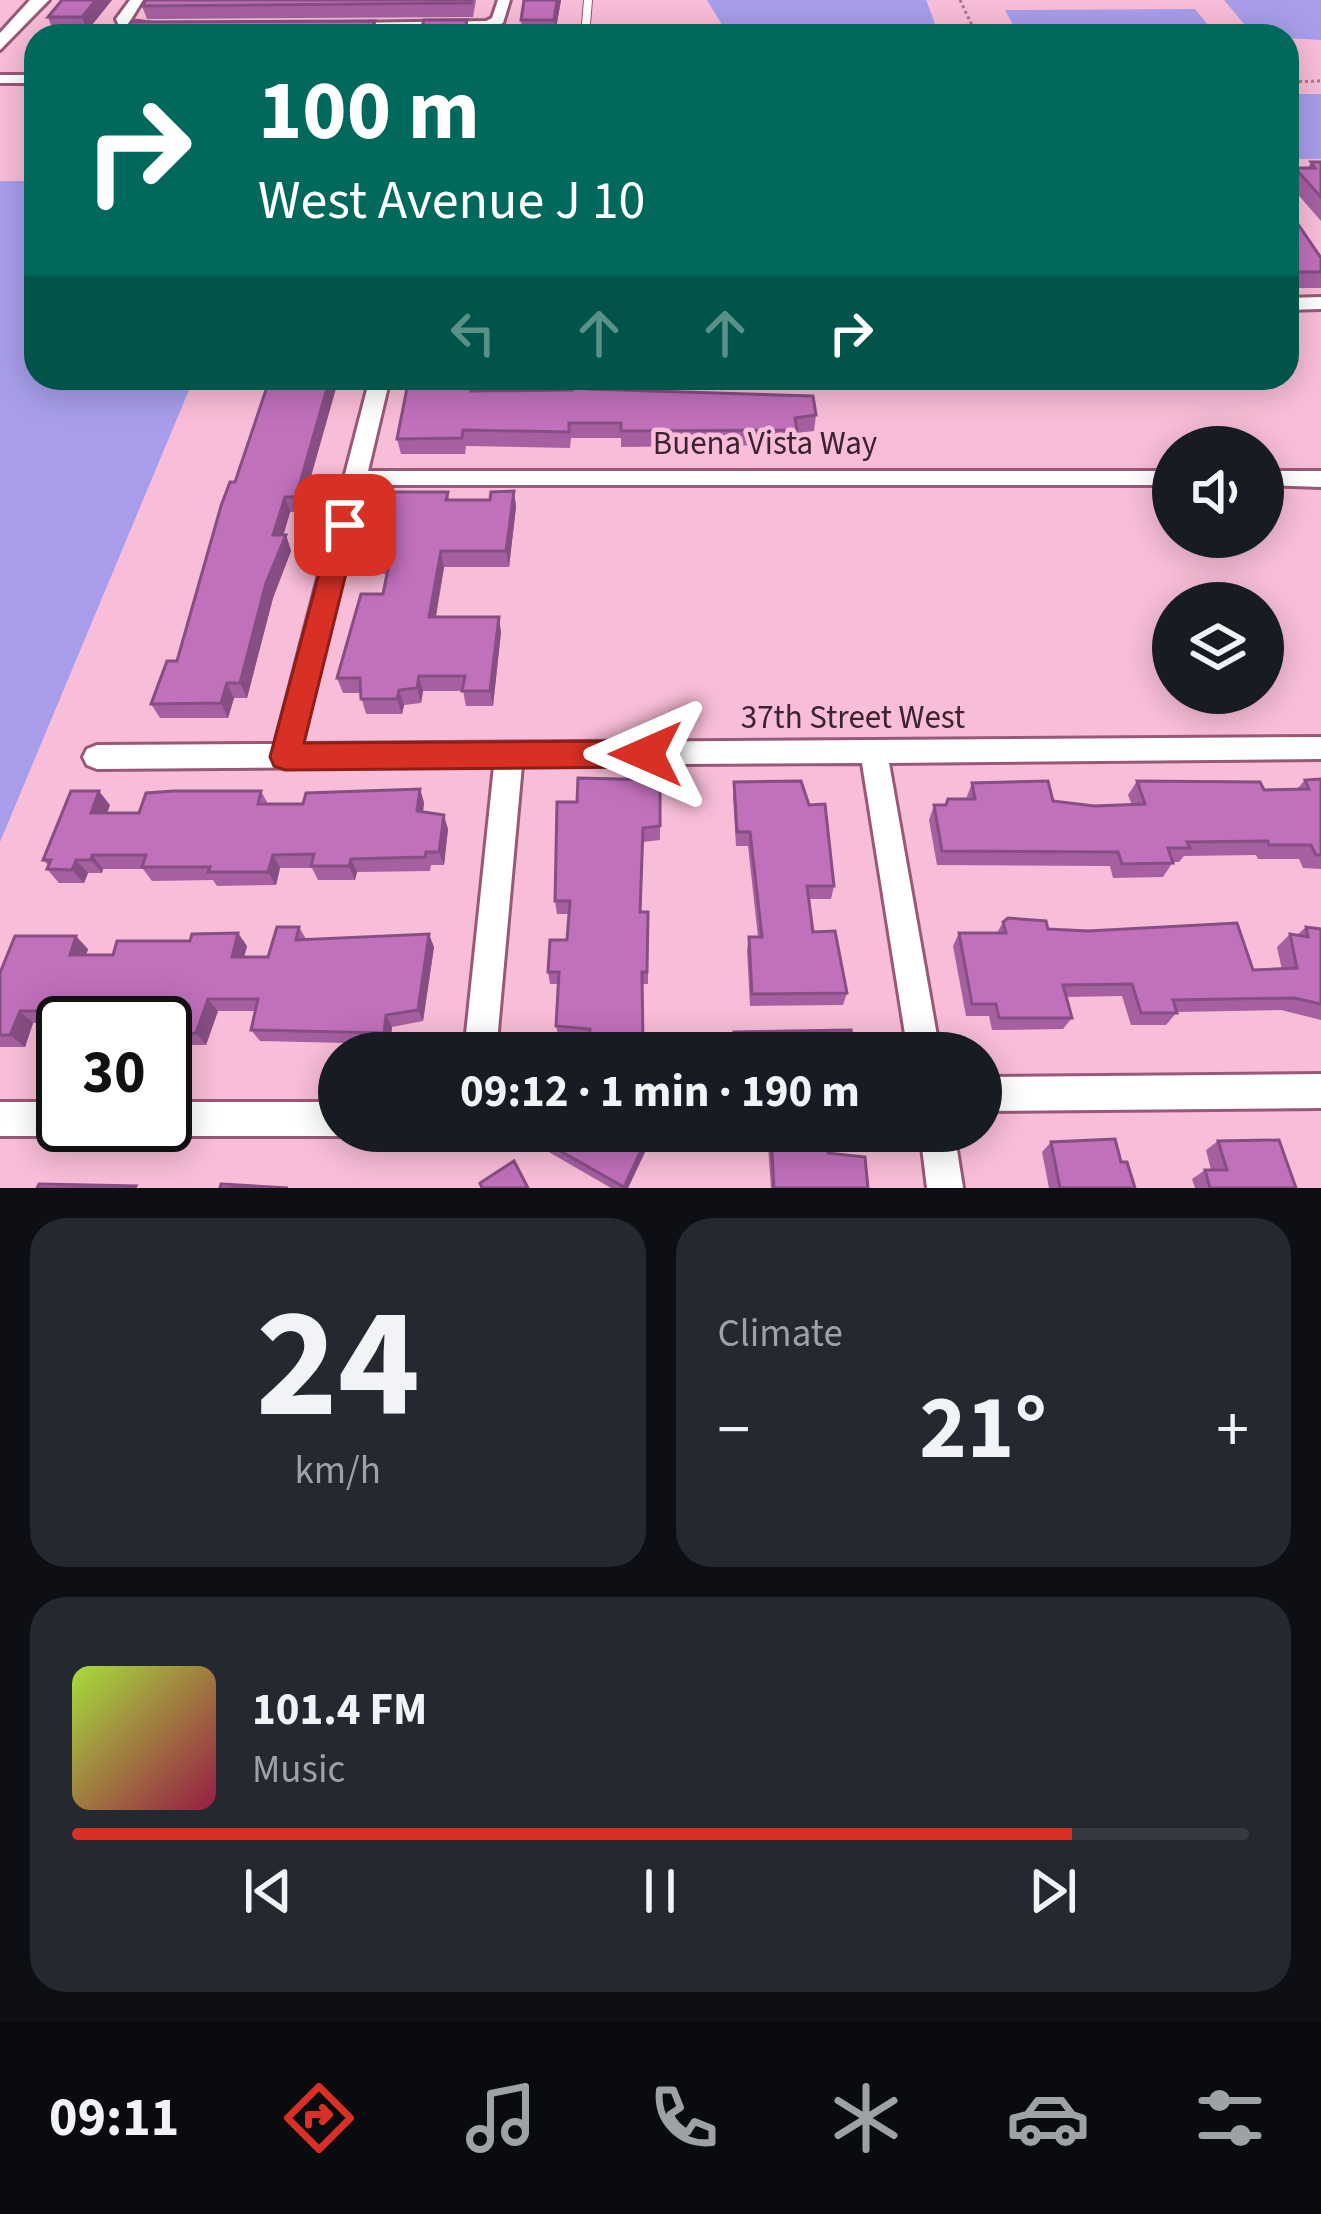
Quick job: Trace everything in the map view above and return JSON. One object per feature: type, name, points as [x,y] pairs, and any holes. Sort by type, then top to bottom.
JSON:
[{"type":"street","points":[[0,44],[40,0]]},
{"type":"street","points":[[484,24],[495,23],[504,0]]},
{"type":"street","points":[[285,757],[377,390]]},
{"type":"street","name":"Buena Vista Way","points":[[357,478],[1152,478]]},
{"type":"street","points":[[1284,478],[1321,479]]},
{"type":"street","name":"37th Street West","points":[[98,758],[1321,748]]},
{"type":"street","points":[[874,753],[920,1032]]},
{"type":"street","points":[[482,1032],[508,755]]},
{"type":"street","points":[[1002,1094],[1321,1090]]},
{"type":"street","points":[[0,1119],[36,1119]]},
{"type":"street","points":[[192,1119],[318,1119]]},
{"type":"street","points":[[940,1152],[945,1188]]},
{"type":"shaded area","points":[[707,0],[926,0],[935,23],[933,24],[722,24]]},
{"type":"shaded area","points":[[1224,0],[1321,0],[1321,40],[1299,39],[1299,24],[1244,24]]},
{"type":"shaded area","points":[[1195,9],[1207,24],[1013,24],[1005,10]]},
{"type":"shaded area","points":[[1299,94],[1321,94],[1321,159],[1299,159]]},
{"type":"shaded area","points":[[0,181],[24,181],[24,390],[189,390],[0,842]]},
{"type":"building","points":[[62,0],[96,0],[82,17],[48,17]]},
{"type":"building","points":[[146,0],[472,0],[142,6]]},
{"type":"building","points":[[524,0],[557,0],[554,20],[521,20]]},
{"type":"building","points":[[424,20],[467,20],[466,24],[423,24]]},
{"type":"building","points":[[375,21],[374,24],[131,22]]},
{"type":"building","points":[[1311,162],[1321,162],[1321,197],[1299,172],[1299,168],[1315,168]]},
{"type":"building","points":[[1299,226],[1321,258],[1321,272],[1299,272]]},
{"type":"building","points":[[266,390],[327,390],[296,497],[285,497],[273,535],[286,535],[266,583],[240,683],[227,683],[221,703],[151,704],[167,661],[177,661],[221,506],[230,482],[235,482]]},
{"type":"building","points":[[407,390],[813,396],[816,415],[795,418],[797,430],[621,431],[621,423],[569,423],[569,432],[463,430],[462,438],[397,439]]},
{"type":"building","points":[[514,491],[506,551],[441,551],[429,617],[499,617],[490,691],[462,691],[465,676],[419,676],[417,688],[399,690],[397,699],[361,699],[360,678],[337,678],[361,594],[383,594],[390,559],[366,557],[383,492],[448,492],[446,500],[490,500],[491,492]]},
{"type":"building","points":[[578,778],[660,780],[660,826],[643,828],[640,912],[648,912],[643,1032],[590,1032],[556,1026],[559,972],[548,972],[550,940],[567,940],[570,901],[555,901],[557,802],[577,802]]},
{"type":"building","points":[[1321,779],[1321,855],[1311,845],[1269,845],[1268,841],[1187,842],[1190,848],[1168,848],[1173,863],[1122,864],[1118,852],[942,851],[934,805],[946,805],[948,799],[975,799],[972,783],[1048,781],[1053,801],[1094,806],[1145,804],[1137,781],[1260,782],[1264,790],[1309,789],[1305,780]]},
{"type":"building","points":[[801,781],[809,805],[825,804],[834,886],[807,886],[813,932],[835,931],[847,993],[752,994],[749,937],[762,937],[750,832],[737,832],[734,782]]},
{"type":"building","points":[[420,789],[417,811],[444,815],[439,852],[426,852],[425,857],[351,859],[349,866],[311,866],[314,854],[273,855],[268,872],[142,867],[146,855],[92,855],[91,860],[76,860],[72,870],[47,869],[51,860],[43,860],[71,791],[99,791],[91,813],[139,813],[146,793],[261,791],[258,804],[303,804],[306,793]]},
{"type":"building","points":[[1008,918],[1046,921],[1048,929],[1088,931],[1237,923],[1253,970],[1297,968],[1290,934],[1308,937],[1306,927],[1321,929],[1321,1004],[1294,998],[1173,1000],[1177,1013],[1141,1013],[1132,984],[1063,985],[1072,1018],[999,1018],[996,1004],[972,1004],[959,933],[1006,933],[1003,922]]},
{"type":"building","points":[[277,927],[299,927],[296,940],[429,934],[418,1010],[386,1015],[384,1032],[251,1030],[258,999],[208,999],[192,1033],[192,996],[36,996],[36,1011],[20,1011],[10,1035],[0,1035],[0,973],[15,936],[76,936],[70,955],[113,955],[117,941],[190,941],[192,934],[238,933],[232,957],[268,957]]},
{"type":"building","points":[[851,1030],[851,1032],[734,1032]]},
{"type":"building","points":[[1115,1139],[1135,1188],[1060,1188],[1051,1142]]},
{"type":"building","points":[[1279,1140],[1296,1188],[1210,1188],[1205,1170],[1227,1170],[1218,1141]]},
{"type":"building","points":[[562,1152],[640,1152],[624,1187]]},
{"type":"building","points":[[772,1152],[865,1157],[868,1188],[774,1188]]},
{"type":"building","points":[[514,1161],[528,1188],[482,1188],[480,1183]]},
{"type":"building","points":[[39,1184],[136,1186],[37,1188]]},
{"type":"building","points":[[221,1184],[288,1188],[220,1188]]},
{"type":"route","points":[[345,525],[285,757],[646,754]]}]
